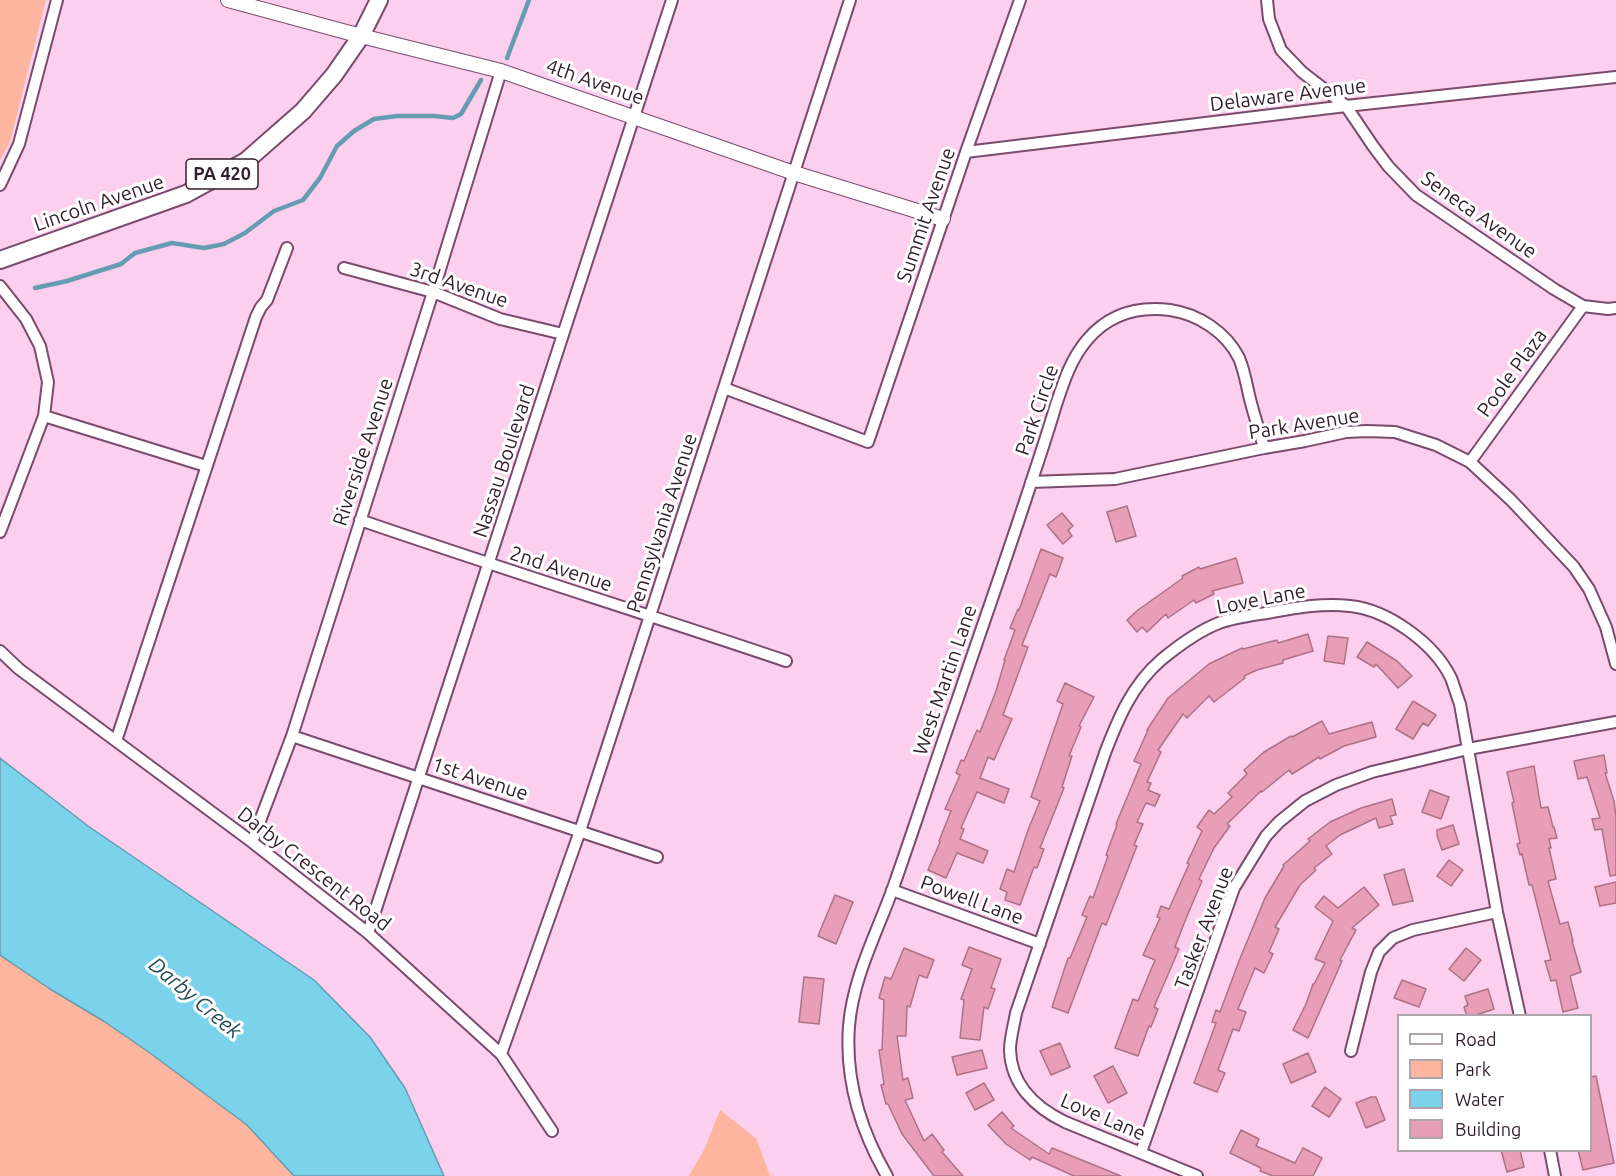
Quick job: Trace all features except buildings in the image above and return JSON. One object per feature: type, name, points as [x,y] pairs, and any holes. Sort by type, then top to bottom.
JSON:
[{"type":"main road","name":"Lincoln Avenue","points":[[0,260],[186,194],[246,160],[303,111],[334,75],[361,36],[379,0]]},
{"type":"street","points":[[0,185],[20,144],[57,0]]},
{"type":"street","name":"4th Avenue","points":[[228,0],[501,71],[794,173],[943,219]]},
{"type":"street","name":"Nassau Boulevard","points":[[368,933],[672,0]]},
{"type":"street","name":"Pennsylvania Avenue","points":[[501,1054],[580,831],[850,0]]},
{"type":"street","name":"Seneca Avenue","points":[[1267,0],[1269,19],[1281,50],[1302,72],[1346,106],[1388,166],[1416,195],[1554,289],[1583,306],[1616,308]]},
{"type":"street","name":"Summit Avenue","points":[[724,388],[868,442],[1017,1]]},
{"type":"street","name":"Riverside Avenue","points":[[252,842],[291,736],[501,71]]},
{"type":"street","name":"Delaware Avenue","points":[[966,152],[1346,106],[1616,77]]},
{"type":"street","points":[[116,741],[256,317],[267,300],[287,248]]},
{"type":"street","name":"3rd Avenue","points":[[344,268],[433,292],[500,319],[563,334]]},
{"type":"street","points":[[0,286],[26,319],[40,346],[48,382],[44,416],[0,532]]},
{"type":"street","name":"Poole Plaza","points":[[1470,462],[1583,306]]},
{"type":"street","name":"Park Circle","points":[[1032,482],[1068,371],[1076,354],[1102,326],[1120,315],[1140,309],[1180,312],[1218,331],[1238,356],[1264,448]]},
{"type":"street","points":[[44,416],[206,466]]},
{"type":"street","name":"Park Avenue","points":[[1032,482],[1115,479],[1346,432],[1395,432],[1436,445],[1470,462],[1511,500],[1574,567],[1589,589],[1606,627],[1616,664]]},
{"type":"street","name":"West Martin Lane","points":[[887,1176],[868,1142],[856,1102],[848,1058],[849,1025],[855,990],[892,890],[1032,482]]},
{"type":"street","name":"2nd Avenue","points":[[360,520],[489,565],[786,661]]},
{"type":"street","name":"Love Lane","points":[[1197,1176],[1048,1113],[1035,1104],[1028,1095],[1015,1073],[1010,1051],[1016,1013],[1116,724],[1133,691],[1160,661],[1206,629],[1221,622],[1289,609],[1324,605],[1351,606],[1380,614],[1403,627],[1430,648],[1450,678],[1460,704],[1497,912],[1520,1014]]},
{"type":"street","name":"Darby Crescent Road","points":[[0,651],[19,669],[252,842],[368,933],[501,1054],[552,1131]]},
{"type":"street","name":"Tasker Avenue","points":[[1141,1152],[1234,888],[1266,836],[1279,822],[1305,801],[1336,785],[1372,772],[1468,748],[1616,722]]},
{"type":"street","name":"1st Avenue","points":[[291,736],[657,857]]},
{"type":"street","name":"Powell Lane","points":[[892,890],[1040,944]]},
{"type":"street","points":[[1351,1051],[1371,972],[1379,952],[1394,938],[1413,930],[1497,912]]},
{"type":"street","points":[[1550,1152],[1555,1176]]},
{"type":"green space","points":[[0,0],[46,0],[10,142],[0,160]]},
{"type":"green space","points":[[0,931],[160,1047],[307,1176],[0,1176]]},
{"type":"green space","points":[[720,1110],[756,1138],[770,1176],[689,1176],[705,1148]]},
{"type":"water","name":"Darby Creek","points":[[0,758],[88,826],[314,980],[370,1037],[405,1088],[444,1176],[294,1176],[247,1125],[105,1022],[0,955]]},
{"type":"waterway","points":[[507,58],[529,0]]},
{"type":"waterway","points":[[35,288],[67,281],[121,264],[135,253],[172,243],[204,248],[224,244],[245,233],[274,211],[303,200],[320,178],[337,146],[354,131],[374,119],[397,116],[453,118],[461,114],[481,80]]}]
